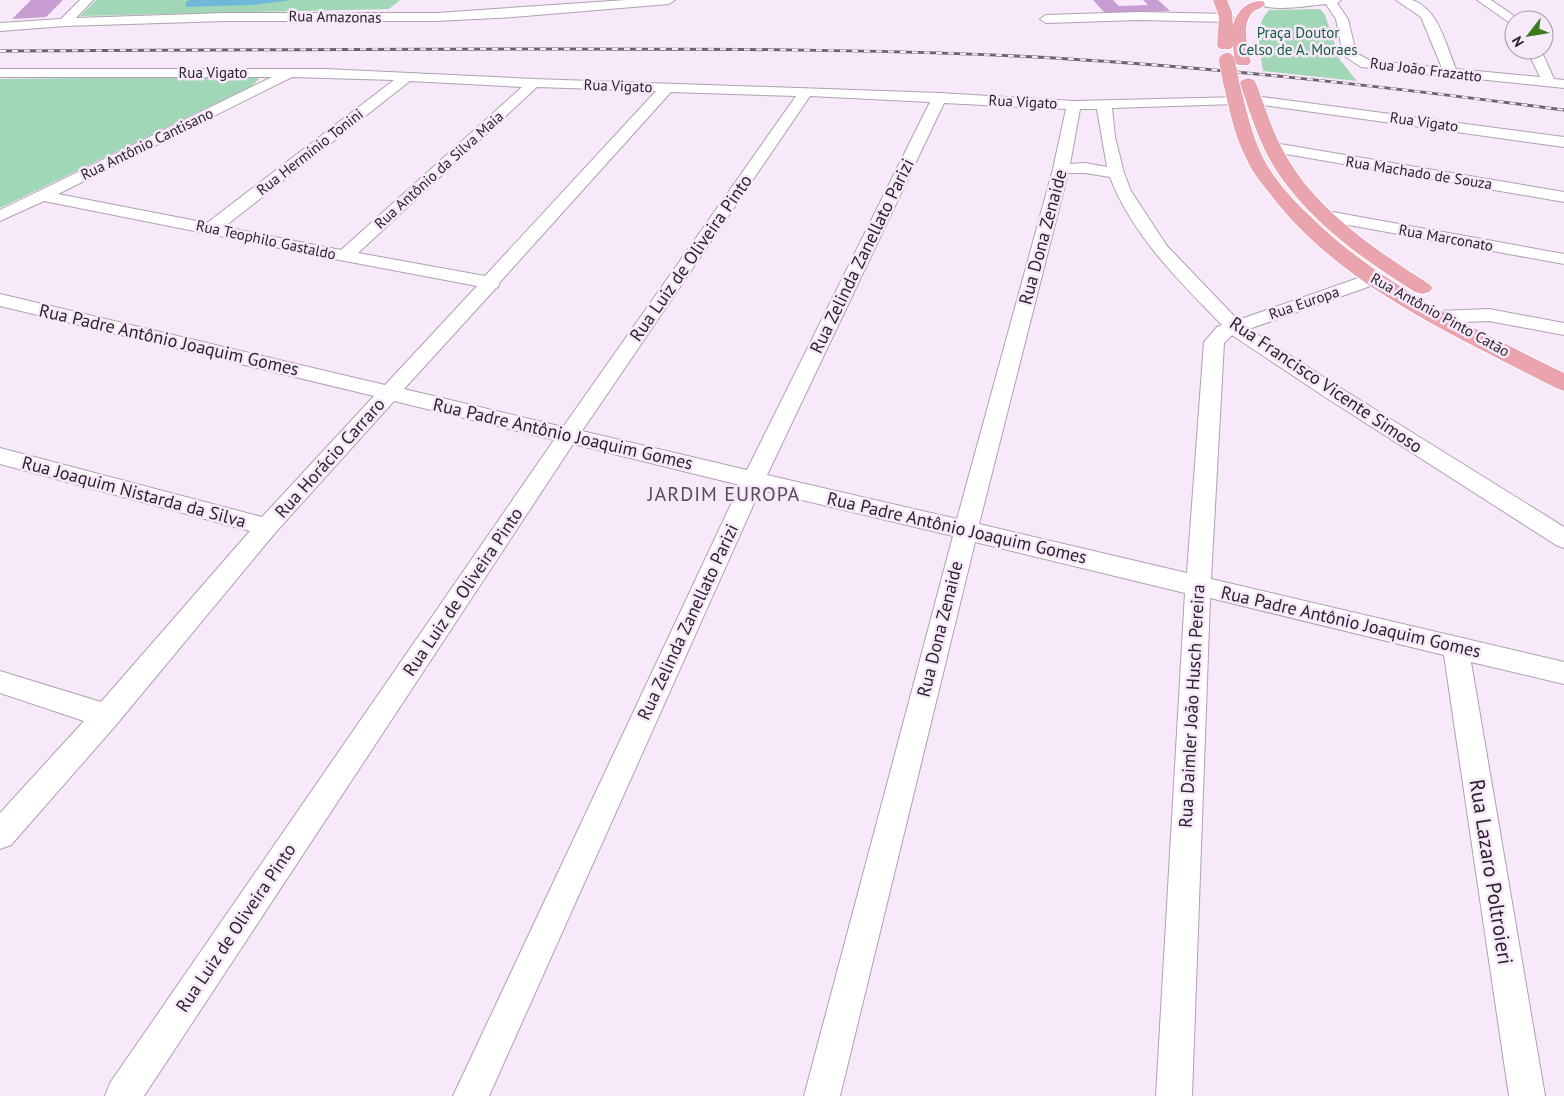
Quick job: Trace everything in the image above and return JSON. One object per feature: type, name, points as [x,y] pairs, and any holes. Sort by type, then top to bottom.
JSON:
[{"type":"main road","points":[[1219,0],[1266,2]]},
{"type":"main road","points":[[1219,0],[1225,8],[1228,18]]},
{"type":"main road","name":"Rua Antônio Pinto Catão","points":[[1235,62],[1242,20],[1248,10],[1266,2]]},
{"type":"main road","name":"Rua Antônio Pinto Catão","points":[[1228,18],[1224,39],[1235,62],[1242,91],[1244,130],[1260,167],[1285,203],[1322,238],[1373,279],[1439,318],[1564,382]]},
{"type":"main road","name":"Rua Antônio Pinto Catão","points":[[1242,91],[1282,164],[1303,194],[1327,216],[1368,250],[1411,281],[1564,365]]},
{"type":"street","points":[[66,22],[87,0]]},
{"type":"street","points":[[513,14],[528,0]]},
{"type":"street","name":"Rua Amazonas","points":[[0,26],[234,16],[391,17],[513,14],[669,0]]},
{"type":"street","points":[[1284,0],[1301,2]]},
{"type":"street","name":"Rua João Frazatto","points":[[1329,0],[1342,19],[1350,55],[1356,59],[1379,66],[1564,84]]},
{"type":"street","points":[[1266,2],[1335,0]]},
{"type":"street","points":[[1402,0],[1421,10],[1427,16],[1451,73]]},
{"type":"street","points":[[1483,0],[1504,14]]},
{"type":"street","points":[[391,17],[406,6]]},
{"type":"street","points":[[1046,19],[1139,16],[1228,18]]},
{"type":"street","points":[[1539,60],[1549,83]]},
{"type":"street","name":"Rua Vigato","points":[[0,73],[294,72],[534,83],[940,97],[1074,105],[1104,105],[1242,91],[1564,142]]},
{"type":"street","name":"Rua Antônio Cantisano","points":[[0,216],[294,72]]},
{"type":"street","name":"Rua Hermínio Tonini","points":[[212,228],[408,76]]},
{"type":"street","name":"Rua Antônio da Silva Maia","points":[[345,256],[534,83]]},
{"type":"street","name":"Rua Horácio Carraro","points":[[0,836],[106,716],[267,527],[492,283],[668,87]]},
{"type":"street","name":"Rua Luiz de Oliveira Pinto","points":[[123,1096],[568,435],[806,92]]},
{"type":"street","name":"Rua Zelinda Zanellato Parizi","points":[[470,1096],[753,480],[940,97]]},
{"type":"street","name":"Rua Dona Zenaide","points":[[822,1096],[966,530],[1061,169],[1074,105]]},
{"type":"street","name":"Rua Francisco Vicente Simoso","points":[[1104,105],[1108,137],[1116,173],[1123,190],[1160,249],[1234,327],[1564,540]]},
{"type":"street","name":"Rua Machado de Souza","points":[[1274,148],[1564,197]]},
{"type":"street","points":[[1061,169],[1085,168],[1116,173]]},
{"type":"street","name":"Rua Teophilo Gastaldo","points":[[41,195],[345,256],[492,283]]},
{"type":"street","name":"Rua Marconato","points":[[1327,216],[1564,259]]},
{"type":"street","name":"Rua Europa","points":[[1234,327],[1373,279]]},
{"type":"street","name":"Rua Padre Antônio Joaquim Gomes","points":[[0,300],[1564,673]]},
{"type":"street","points":[[1439,318],[1468,314],[1489,314],[1564,329]]},
{"type":"street","name":"Rua Daimler João Husch Pereira","points":[[1174,1096],[1198,586],[1214,342],[1224,331],[1234,327]]},
{"type":"street","name":"Rua Joaquim Nistarda da Silva","points":[[0,456],[267,527]]},
{"type":"street","name":"Rua Lazaro Poltroieri","points":[[1456,647],[1527,1096]]},
{"type":"street","points":[[0,682],[106,716]]},
{"type":"green space","points":[[96,0],[400,0],[389,9],[80,16]]},
{"type":"green space","name":"Praça Doutor Celso de A. Moraes","points":[[1320,9],[1325,15],[1340,60],[1357,81],[1263,71],[1259,47],[1259,31],[1264,17],[1269,10]]},
{"type":"green space","points":[[255,76],[259,79],[252,86],[0,208],[0,79]]},
{"type":"water","points":[[190,0],[291,0],[252,5],[186,7],[186,2]]},
{"type":"building","points":[[31,0],[63,0],[46,17],[12,19]]},
{"type":"building","points":[[1093,0],[1113,0],[1119,6],[1148,5],[1143,0],[1158,0],[1170,11],[1105,13]]},
{"type":"railway","points":[[0,51],[673,49],[845,51],[1016,56],[1222,71],[1359,85],[1564,110]]},
{"type":"district","name":"JARDIM EUROPA","points":[[724,494]]}]
